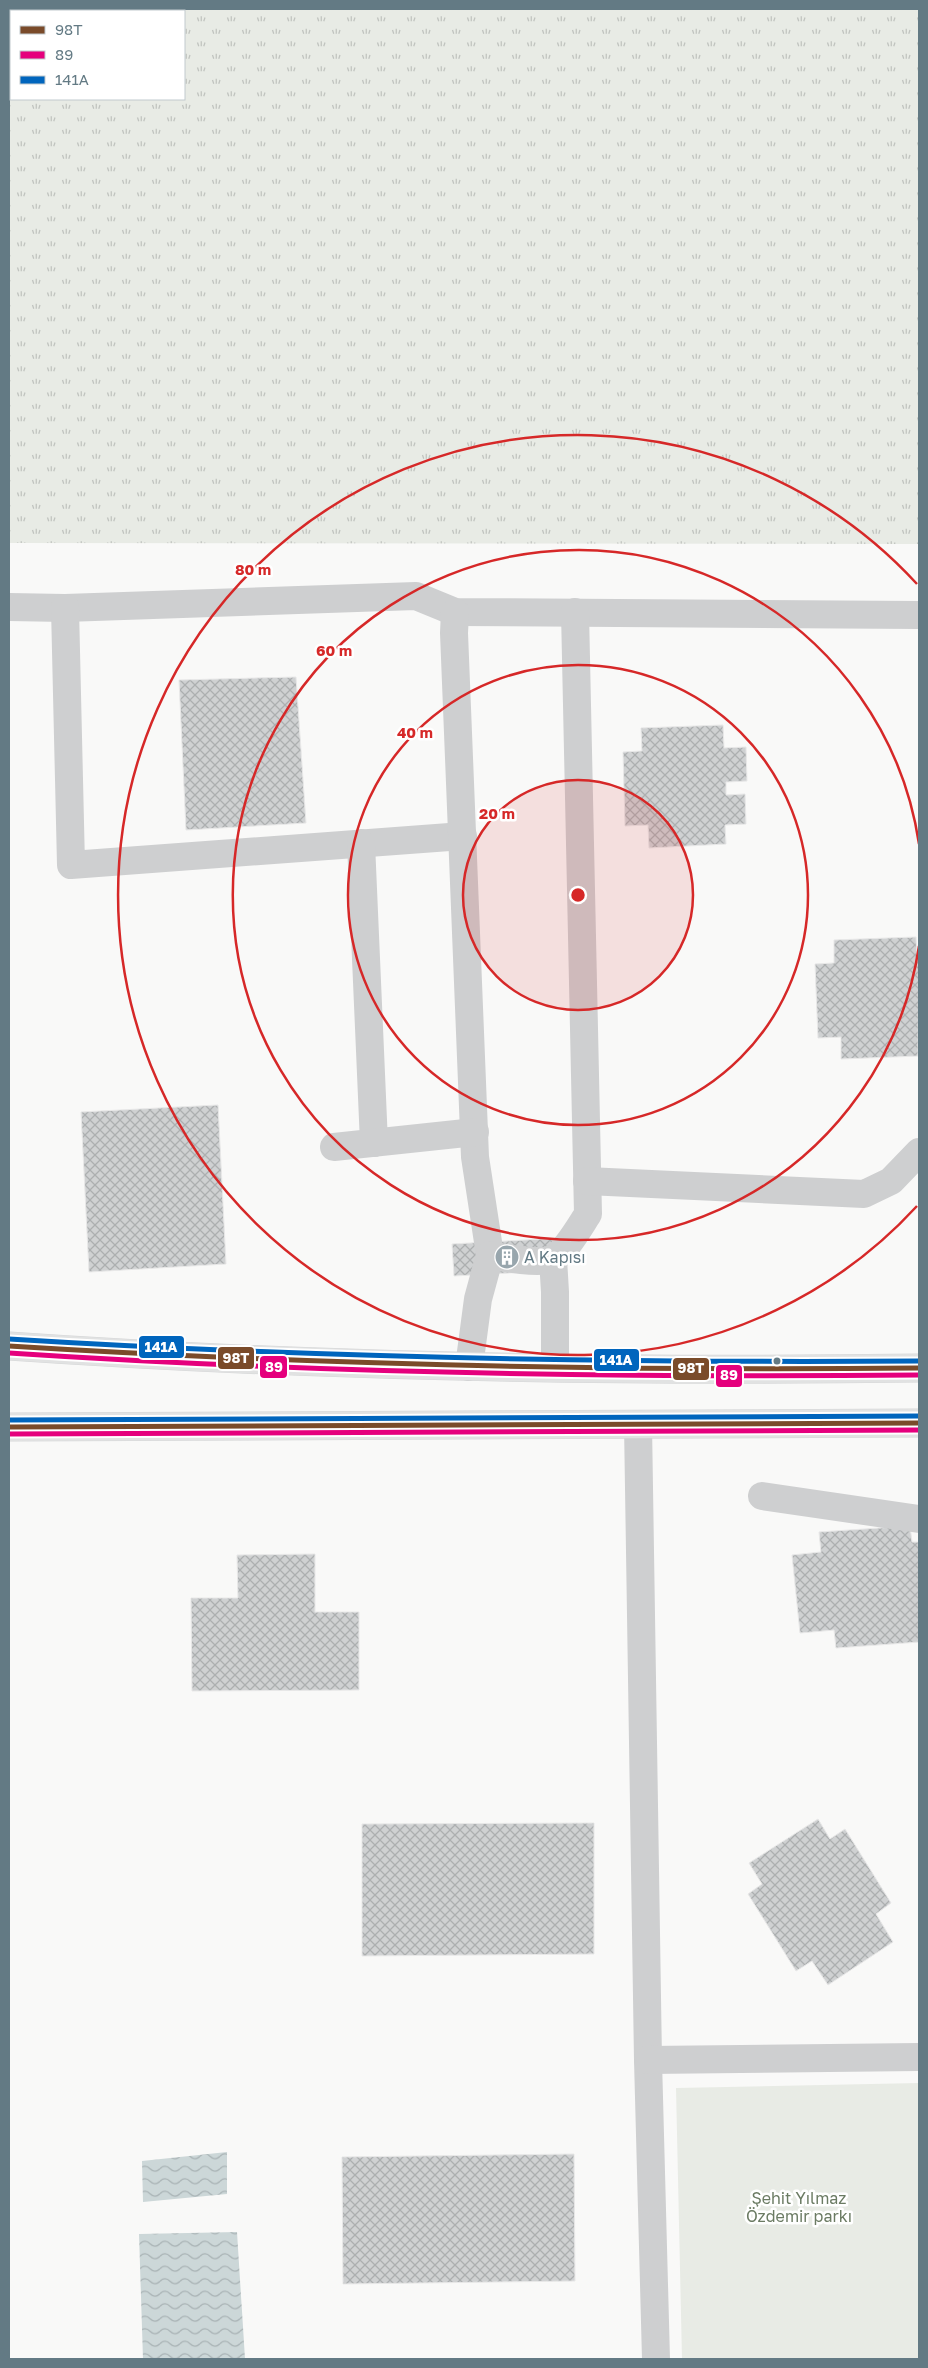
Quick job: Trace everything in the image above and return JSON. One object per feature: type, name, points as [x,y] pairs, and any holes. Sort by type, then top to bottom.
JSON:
[{"type":"main road","points":[[9,1346],[93,1352],[469,1367],[752,1370],[919,1368]]},
{"type":"main road","points":[[9,1427],[919,1422]]},
{"type":"street","points":[[9,607],[65,608],[416,596],[455,612],[919,615]]},
{"type":"street","points":[[65,608],[71,865],[463,836]]},
{"type":"street","points":[[455,612],[454,633],[474,1132],[490,1254],[478,1298],[469,1367]]},
{"type":"street","points":[[490,1254],[543,1261],[553,1258],[570,1240],[588,1214],[575,612]]},
{"type":"street","points":[[361,843],[374,1143]]},
{"type":"street","points":[[334,1147],[474,1132]]},
{"type":"street","points":[[587,1181],[864,1194],[890,1181],[919,1152]]},
{"type":"street","points":[[553,1258],[555,1368]]},
{"type":"street","points":[[638,1424],[648,2060],[656,2359]]},
{"type":"street","points":[[762,1496],[919,1519]]},
{"type":"street","points":[[648,2060],[919,2057]]},
{"type":"green space","points":[[919,9],[919,544],[9,543],[10,46],[10,100],[185,100],[185,10],[24,10]]},
{"type":"green space","name":"Şehit Yılmaz Özdemir parkı","points":[[919,2083],[919,2359],[682,2359],[676,2088]]},
{"type":"water","points":[[227,2152],[227,2194],[143,2202],[142,2161]]},
{"type":"water","points":[[237,2232],[245,2359],[143,2359],[139,2234]]},
{"type":"building","points":[[296,677],[306,823],[186,830],[179,680]]},
{"type":"building","points":[[723,725],[724,748],[746,747],[747,781],[726,782],[726,795],[745,794],[746,824],[725,825],[726,844],[649,848],[648,825],[625,826],[623,752],[642,751],[641,728]]},
{"type":"building","points":[[916,937],[917,960],[919,959],[918,1056],[841,1059],[841,1037],[818,1038],[815,964],[834,963],[834,940]]},
{"type":"building","points":[[218,1105],[226,1264],[89,1272],[81,1112]]},
{"type":"building","name":"A Kapısı","points":[[560,1238],[562,1270],[454,1276],[452,1244]]},
{"type":"building","points":[[910,1526],[912,1542],[919,1542],[919,1642],[836,1648],[834,1630],[800,1633],[792,1555],[821,1552],[819,1532]]},
{"type":"building","points":[[315,1554],[315,1612],[359,1612],[359,1690],[192,1691],[191,1598],[238,1598],[237,1555]]},
{"type":"building","points":[[818,1819],[830,1839],[845,1829],[891,1903],[876,1914],[893,1942],[828,1985],[812,1961],[796,1971],[748,1894],[762,1884],[749,1863]]},
{"type":"building","points":[[594,1823],[594,1954],[362,1956],[362,1824]]},
{"type":"building","points":[[574,2154],[575,2281],[343,2284],[342,2157]]},
{"type":"transit line","name":"141A","points":[[9,1339],[237,1351],[464,1358],[691,1361],[919,1361]]},
{"type":"transit line","name":"98T","points":[[9,1346],[236,1358],[464,1365],[805,1369],[919,1368]]},
{"type":"transit line","name":"89","points":[[9,1353],[236,1365],[464,1373],[691,1376],[919,1375]]},
{"type":"transit line","name":"141A","points":[[9,1420],[919,1416]]},
{"type":"transit line","name":"98T","points":[[9,1427],[919,1423]]},
{"type":"transit line","name":"89","points":[[9,1434],[919,1430]]},
{"type":"place","name":"A Kapısı","points":[[507,1257]]}]
